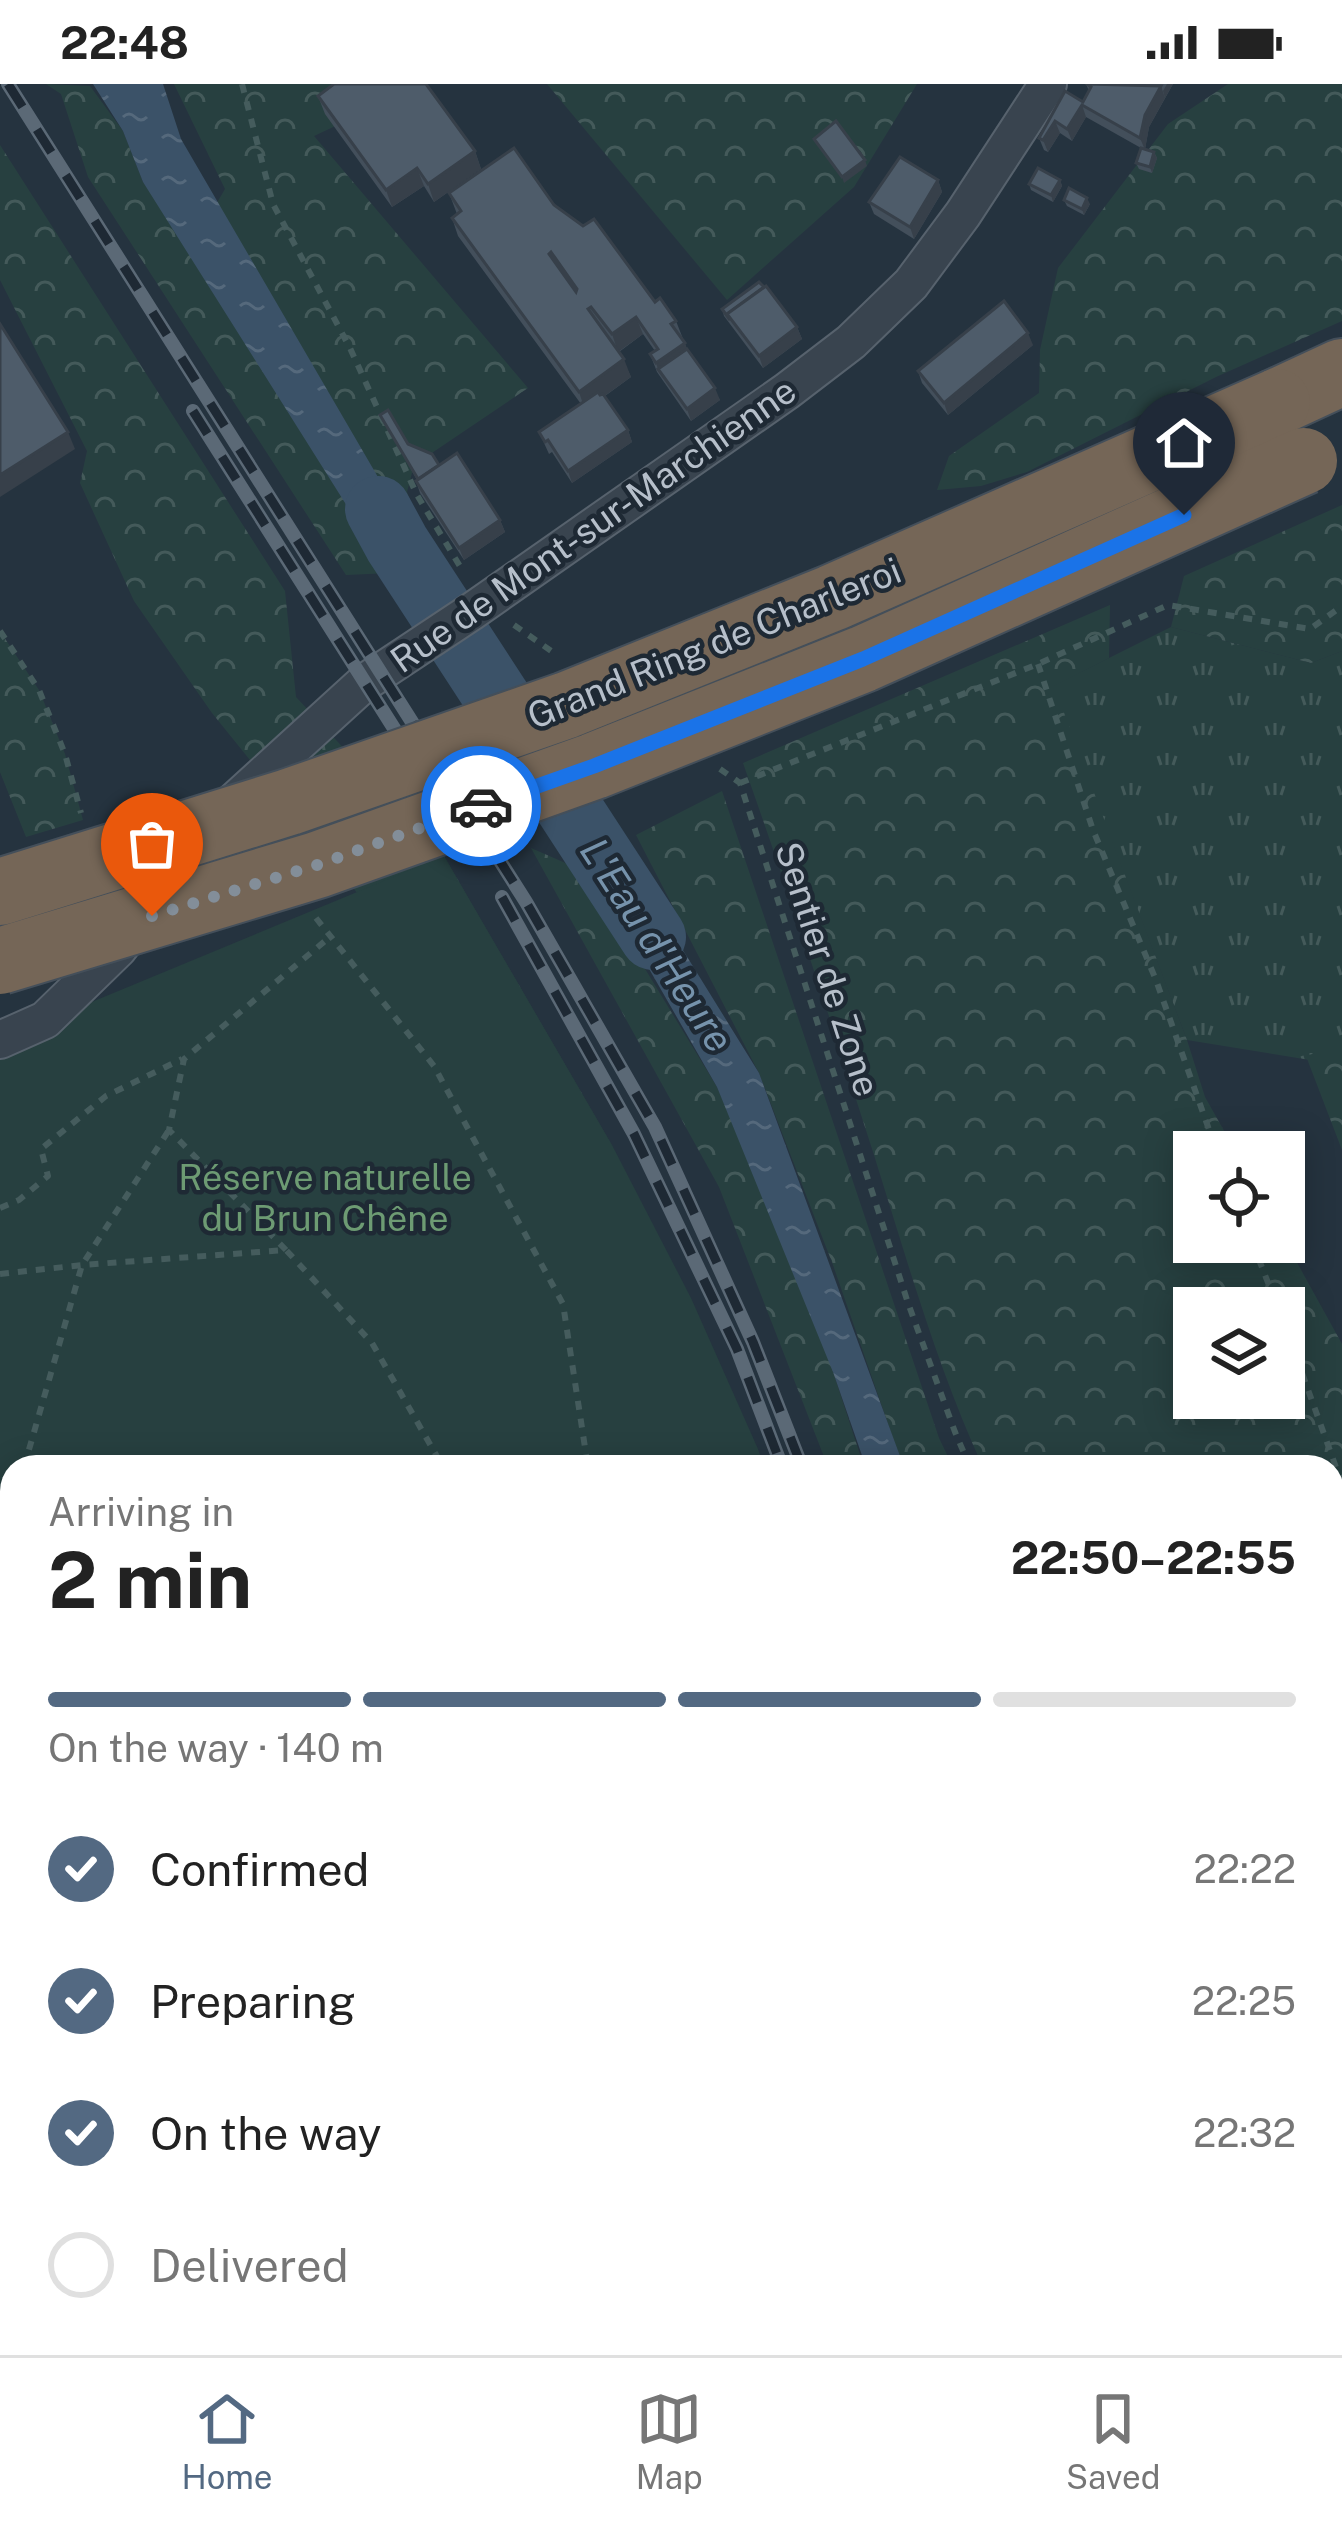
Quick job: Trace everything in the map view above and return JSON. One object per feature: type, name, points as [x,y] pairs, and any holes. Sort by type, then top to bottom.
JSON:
[{"type":"highway","name":"Grand Ring de Charleroi","points":[[0,892],[290,802],[568,705],[832,598],[1342,372]]},
{"type":"highway","name":"Grand Ring de Charleroi","points":[[0,961],[317,865],[594,766],[863,659],[1323,452]]},
{"type":"street","name":"Rue de Mont-sur-Marchienne","points":[[0,1040],[45,1020],[118,949],[228,807],[364,683],[851,342],[911,284],[1048,84]]},
{"type":"path","points":[[242,84],[273,204],[350,348],[417,495],[477,608],[556,655]]},
{"type":"path","points":[[703,757],[740,782],[1038,664],[1168,605],[1310,629],[1342,605]]},
{"type":"path","points":[[0,631],[39,690],[65,754],[83,820]]},
{"type":"path","points":[[1038,664],[1093,830],[1156,980],[1210,1131]]},
{"type":"path","name":"Sentier de Zone","points":[[740,782],[908,1303],[965,1455]]},
{"type":"path","points":[[316,918],[434,1066],[562,1304],[586,1455]]},
{"type":"path","points":[[0,1208],[19,1200],[48,1176],[41,1149],[106,1096],[184,1059],[331,936]]},
{"type":"path","points":[[27,1455],[82,1265],[169,1130],[184,1059]]},
{"type":"path","points":[[169,1130],[372,1343],[436,1455]]},
{"type":"path","points":[[0,1274],[286,1250]]},
{"type":"path","points":[[1305,1381],[1332,1455]]},
{"type":"green space","points":[[46,84],[90,86],[123,131],[143,182],[190,249],[225,189],[174,84],[425,84],[314,136],[528,388],[414,465],[407,492],[433,571],[346,575],[88,177],[61,94]]},
{"type":"green space","points":[[547,84],[917,84],[854,187],[727,300]]},
{"type":"green space","points":[[1228,84],[1342,84],[1342,321],[1216,377],[1027,472],[981,486],[937,490],[949,456],[1039,393],[1040,350],[1058,268],[1168,124]]},
{"type":"green space","points":[[0,145],[285,591],[296,697],[444,856],[613,1147],[367,905],[212,713],[134,601],[80,483],[87,451],[0,280]]},
{"type":"green space","points":[[1342,505],[1342,651],[1311,663],[1171,627],[1184,576]]},
{"type":"green space","points":[[1110,605],[1109,658],[1054,686],[1205,1097],[1224,1131],[1173,1131],[1173,1263],[1297,1263],[1342,1344],[1342,1455],[978,1455],[924,1313],[743,763]]},
{"type":"green space","points":[[1171,627],[1311,663],[1342,651],[1342,1047],[1310,1060],[1187,1040],[1053,686]]},
{"type":"green space","points":[[0,631],[39,690],[65,754],[83,820],[26,837],[0,772]]},
{"type":"green space","points":[[722,791],[947,1455],[899,1455],[759,1073],[636,835]]},
{"type":"green space","points":[[531,848],[586,872],[717,1087],[810,1301],[860,1455],[823,1455],[719,1187]]},
{"type":"green space","name":"Réserve naturelle du Brun Chêne","points":[[444,856],[613,1147],[691,1298],[760,1455],[0,1455],[0,1040]]},
{"type":"green space","points":[[1342,1044],[1342,1150],[1306,1056]]},
{"type":"water","points":[[93,84],[163,84],[181,139],[435,575],[403,595],[143,182],[123,131]]},
{"type":"water","points":[[621,850],[759,1073],[900,1455],[862,1455],[717,1087],[594,873]]},
{"type":"building","points":[[334,84],[426,84],[475,151],[428,184],[417,168],[386,190],[318,96]]},
{"type":"building","points":[[1087,84],[1161,86],[1145,115],[1140,138],[1082,105],[1067,129],[1055,121],[1043,140],[1039,138],[1065,91],[1083,102],[1091,87]]},
{"type":"building","points":[[836,121],[865,160],[842,177],[814,139]]},
{"type":"building","points":[[514,148],[554,205],[583,226],[594,219],[655,302],[660,298],[685,343],[656,363],[650,354],[658,349],[636,317],[612,334],[591,307],[588,309],[624,359],[579,392],[452,218],[461,211],[449,193]],"holes":[[[551,252],[577,289],[576,292]]]},
{"type":"building","points":[[1141,148],[1154,152],[1150,167],[1136,163]]},
{"type":"building","points":[[900,157],[938,180],[910,227],[869,202]]},
{"type":"building","points":[[1038,168],[1060,180],[1051,195],[1029,184]]},
{"type":"building","points":[[1069,188],[1087,198],[1082,209],[1064,200]]},
{"type":"building","points":[[759,282],[764,287],[727,314],[730,320],[722,309]]},
{"type":"building","points":[[766,286],[797,327],[759,356],[727,314]]},
{"type":"building","points":[[1004,301],[1028,333],[944,403],[918,371]]},
{"type":"building","points":[[0,324],[68,432],[0,475]]},
{"type":"building","points":[[687,349],[715,388],[687,409],[658,369]]},
{"type":"building","points":[[598,392],[628,430],[568,471],[539,432]]},
{"type":"building","points":[[388,410],[408,444],[432,454],[439,465],[418,479],[380,415]]},
{"type":"building","points":[[457,453],[500,520],[459,548],[416,481]]},
{"type":"waterway","name":"L'Eau d'Heure","points":[[378,509],[653,937]]},
{"type":"railway","points":[[8,84],[526,902],[655,1127],[753,1342],[797,1455]]},
{"type":"railway","points":[[193,411],[466,842]]},
{"type":"railway","points":[[502,897],[634,1134],[737,1349],[777,1455]]},
{"type":"way so far","points":[[152,916],[317,865],[481,806]]},
{"type":"route","points":[[481,806],[863,659],[1184,515]]}]
